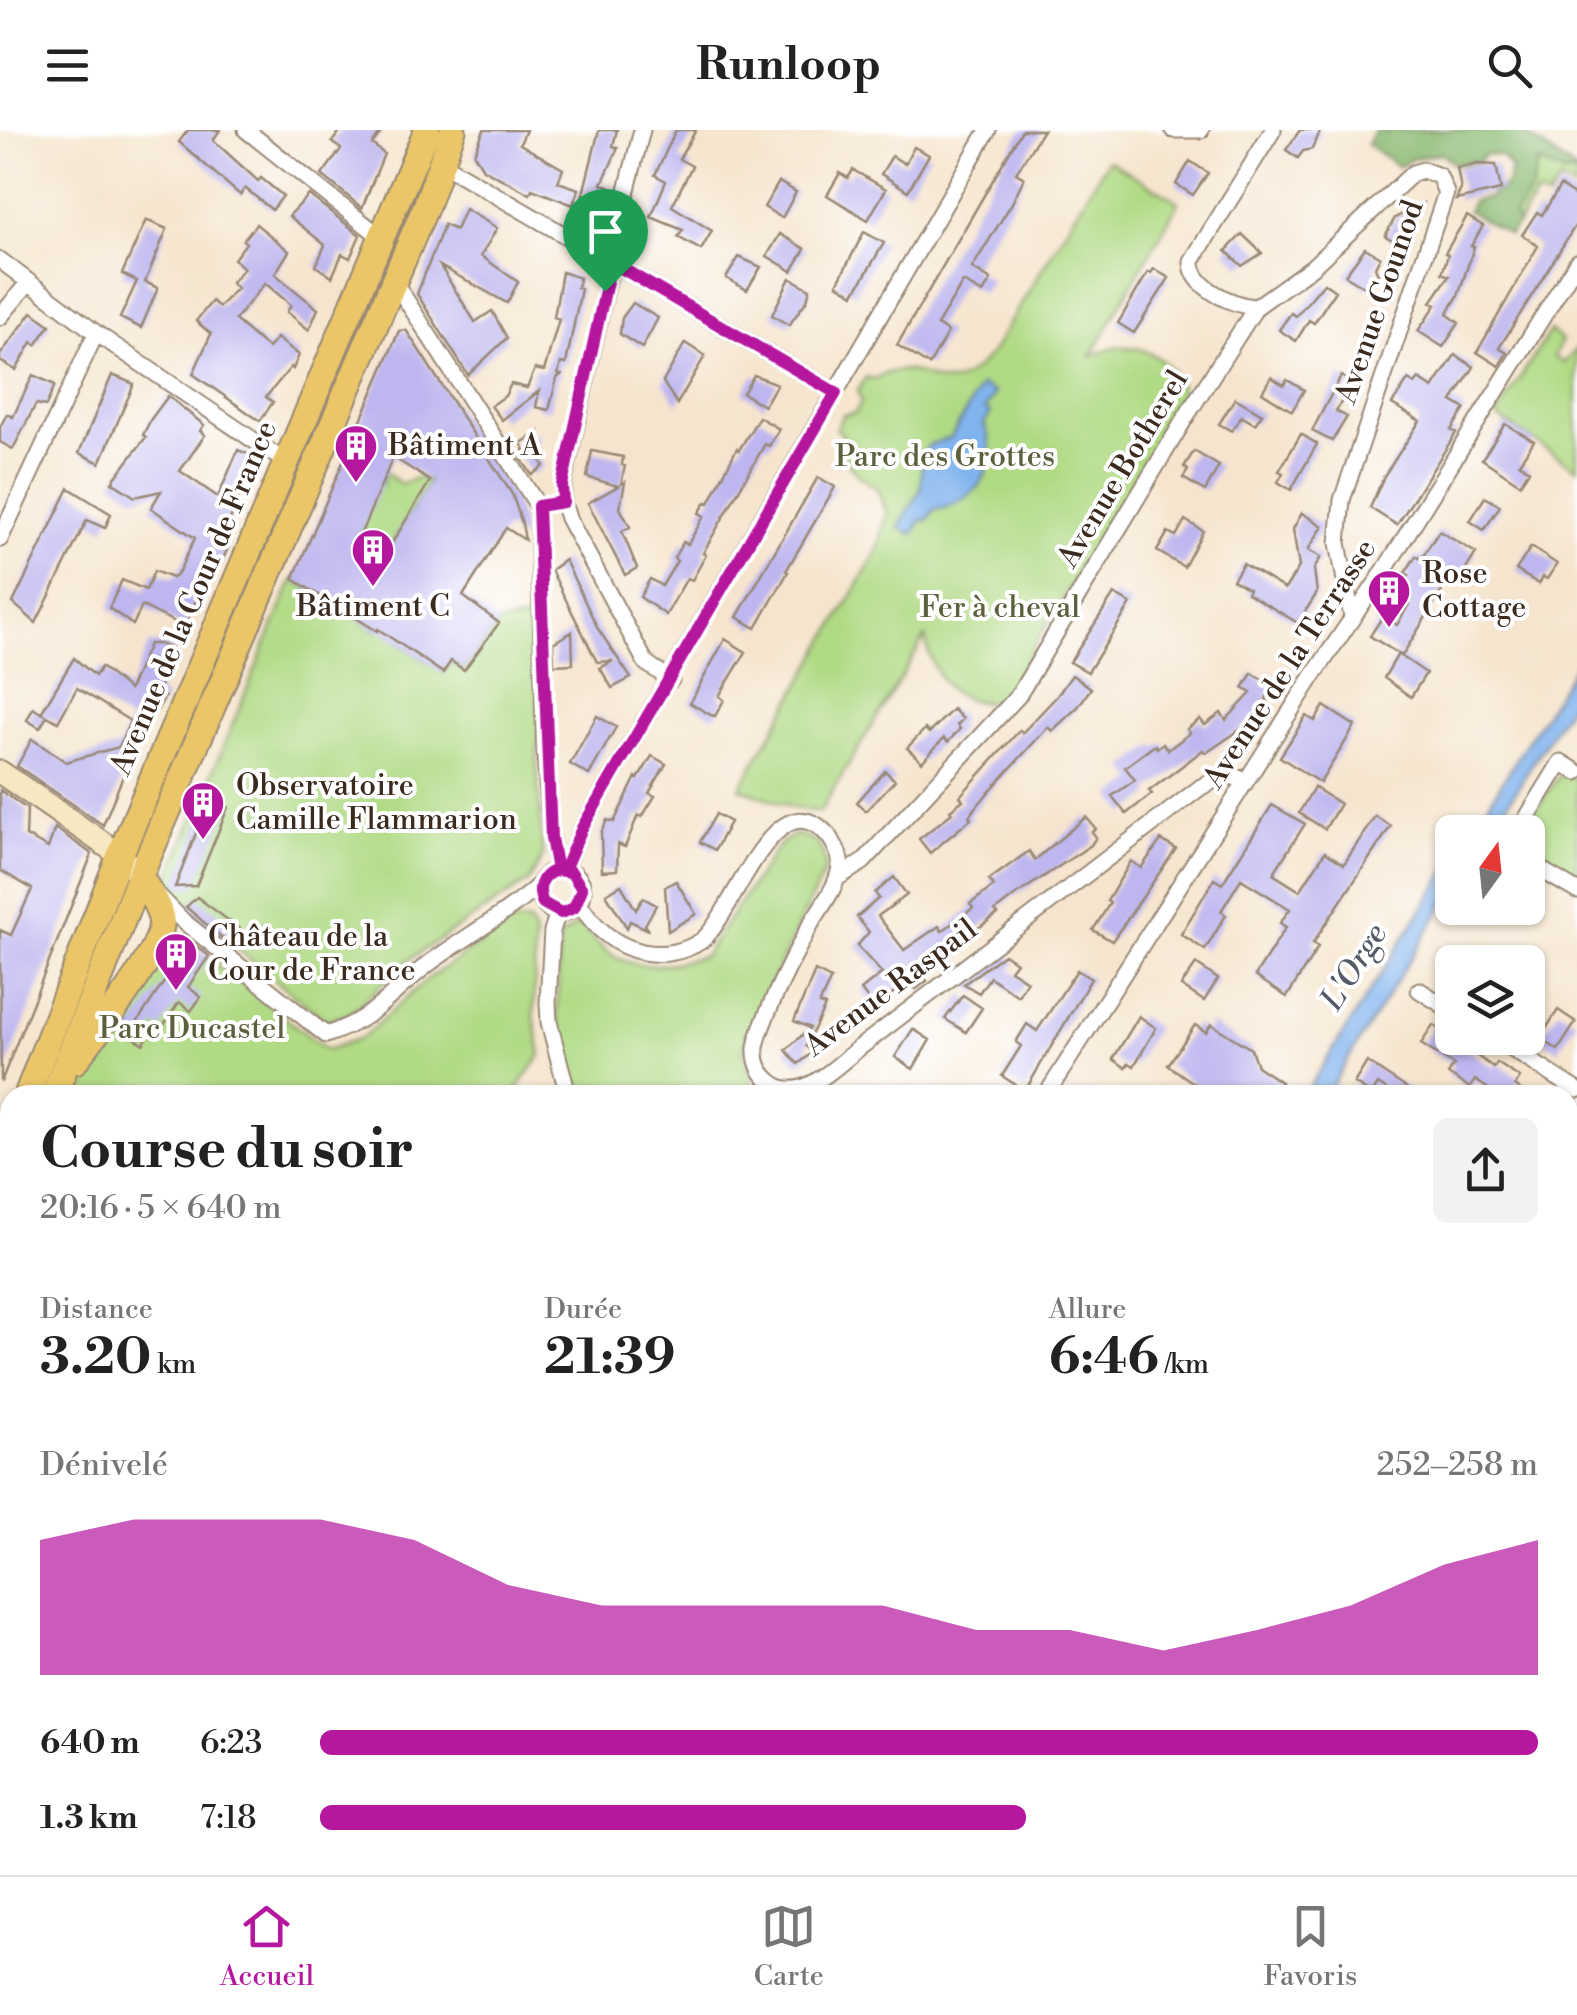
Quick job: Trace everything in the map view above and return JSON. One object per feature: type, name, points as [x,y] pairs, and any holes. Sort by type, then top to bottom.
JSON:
[{"type":"main road","name":"Avenue de la Cour de France","points":[[31,1085],[120,855],[428,130]]},
{"type":"main road","name":"Avenue de la Cour de France","points":[[58,1085],[140,876],[430,195],[453,130]]},
{"type":"main road","points":[[60,1085],[124,996],[161,932],[161,916],[140,876]]},
{"type":"street","points":[[246,130],[382,238]]},
{"type":"street","points":[[642,130],[562,485],[568,518],[646,663],[671,680]]},
{"type":"street","points":[[0,772],[120,855],[183,921],[326,1035],[358,1024],[426,966],[561,870],[988,130]]},
{"type":"street","points":[[1173,130],[1201,130]]},
{"type":"street","points":[[1256,308],[1246,307],[1200,282],[1194,275],[1192,261],[1273,130]]},
{"type":"street","points":[[440,162],[836,393]]},
{"type":"street","name":"Avenue Gounod","points":[[1256,308],[1326,255],[1405,178],[1423,170],[1439,176],[1446,193],[1437,224],[1342,500],[1338,543],[1352,617]]},
{"type":"street","points":[[0,260],[96,333],[288,464]]},
{"type":"street","name":"Avenue de la Terrasse","points":[[1052,1085],[1577,262]]},
{"type":"street","points":[[394,280],[538,506],[551,838],[561,870]]},
{"type":"street","points":[[0,317],[28,283]]},
{"type":"street","name":"Avenue Botherel","points":[[837,878],[863,862],[1018,696],[1187,414],[1256,308]]},
{"type":"street","points":[[0,539],[96,333]]},
{"type":"street","points":[[538,506],[563,502]]},
{"type":"street","points":[[1528,815],[1560,762],[1577,772]]},
{"type":"street","name":"Avenue Raspail","points":[[808,1085],[1201,787],[1225,776],[1246,782]]},
{"type":"street","points":[[561,870],[571,872],[581,882],[579,903],[590,920],[612,940],[652,954],[682,950],[700,942],[716,927],[761,850],[783,824],[810,824],[827,834],[840,860],[837,878]]},
{"type":"street","points":[[551,838],[566,841],[578,836]]},
{"type":"street","points":[[1545,872],[1577,891]]},
{"type":"street","name":"Avenue Raspail","points":[[777,1085],[758,1067],[757,1038],[805,933],[837,878]]},
{"type":"street","points":[[541,883],[543,903],[558,912],[568,912],[579,903]]},
{"type":"street","points":[[558,912],[552,931],[548,1002],[549,1022],[565,1085]]},
{"type":"street","points":[[1419,990],[1435,1000]]},
{"type":"street","points":[[1521,1055],[1569,1085]]},
{"type":"green space","points":[[1376,130],[1520,130],[1577,172],[1564,174],[1538,162],[1531,191],[1514,215],[1518,224],[1509,235],[1468,211],[1472,201],[1491,197],[1491,192],[1501,190],[1508,182],[1511,169],[1502,156],[1485,154],[1479,161],[1455,165],[1442,153],[1412,159],[1399,167],[1367,144]]},
{"type":"green space","name":"Parc des Grottes","points":[[1108,160],[1179,202],[1091,356],[1127,347],[1150,353],[1169,367],[1183,400],[1000,702],[969,699],[948,687],[934,665],[925,637],[820,812],[794,808],[740,788],[877,552],[887,513],[878,489],[858,475],[843,456],[842,433],[836,429],[843,415],[855,413],[861,402],[858,391],[866,377],[874,379],[893,371],[908,371],[944,382],[973,371],[992,352]]},
{"type":"green space","points":[[1539,161],[1573,174],[1577,172],[1575,190],[1560,181],[1548,199],[1536,195],[1518,224],[1514,215],[1531,191]]},
{"type":"green space","points":[[1550,331],[1562,340],[1554,357],[1564,363],[1577,348],[1577,469],[1496,416]]},
{"type":"green space","points":[[380,468],[401,484],[416,478],[430,481],[389,548],[427,573],[393,620],[406,630],[398,642],[443,673],[451,661],[464,670],[499,623],[535,618],[543,857],[529,881],[410,959],[349,1014],[326,1021],[179,902],[176,890],[169,888],[167,882],[293,579],[377,631],[397,605],[390,599],[405,584],[403,581],[411,570],[399,561],[400,556],[375,546],[359,581],[352,576],[355,572],[342,564],[354,537],[359,538],[377,484],[382,485],[385,476]]},
{"type":"green space","points":[[1566,775],[1577,780],[1577,885],[1545,866],[1545,815],[1533,815],[1557,778]]},
{"type":"green space","points":[[796,834],[817,842],[825,870],[746,1036],[743,1055],[754,1085],[574,1085],[557,1015],[560,937],[580,923],[607,952],[635,964],[667,964],[704,956],[779,845]]},
{"type":"green space","name":"Parc Ducastel","points":[[513,922],[529,923],[535,933],[534,1016],[541,1055],[520,1085],[85,1085],[98,1052],[177,934],[327,1050],[363,1037],[426,980]]},
{"type":"water","points":[[981,385],[995,393],[985,409],[991,412],[984,424],[990,454],[982,480],[963,500],[934,510],[927,521],[922,519],[913,534],[899,527],[921,489],[922,457],[929,445],[951,437]]},
{"type":"water","points":[[1577,662],[1577,693],[1501,815],[1482,815]]},
{"type":"water","points":[[1435,889],[1435,919],[1332,1085],[1310,1085]]},
{"type":"building","points":[[188,130],[220,130],[213,140],[258,181],[261,178],[283,196],[272,210],[245,188],[240,195],[179,142]]},
{"type":"building","points":[[341,130],[383,130],[372,144],[384,154],[362,208],[322,175],[341,149],[332,142]]},
{"type":"building","points":[[484,130],[526,130],[520,144],[563,169],[558,182],[579,189],[573,205],[532,189],[530,194],[483,169],[474,154]]},
{"type":"building","points":[[599,130],[617,130],[613,146],[618,148],[602,184],[609,186],[603,205],[582,198]]},
{"type":"building","points":[[676,130],[696,130],[679,159],[692,166],[672,206],[712,231],[701,250],[678,237],[683,230],[651,217],[666,181],[655,175]]},
{"type":"building","points":[[1022,130],[1043,130],[1016,173],[1024,178],[1012,203],[972,268],[991,280],[983,293],[963,282],[937,325],[948,332],[929,365],[897,345]]},
{"type":"building","points":[[1300,130],[1321,130],[1312,149],[1303,151],[1298,158],[1286,150]]},
{"type":"building","points":[[914,147],[929,155],[908,191],[881,174],[892,156],[905,164]]},
{"type":"building","points":[[1190,161],[1208,173],[1193,195],[1176,184]]},
{"type":"building","points":[[1496,165],[1501,190],[1456,200],[1461,189],[1457,168]]},
{"type":"building","points":[[853,170],[886,189],[868,220],[827,195],[840,173],[848,178]]},
{"type":"building","points":[[779,182],[796,192],[782,218],[764,207]]},
{"type":"building","points":[[1560,186],[1577,197],[1577,223],[1499,348],[1507,353],[1499,366],[1477,352],[1538,246],[1522,235],[1537,212],[1542,215]]},
{"type":"building","points":[[309,195],[360,235],[350,258],[342,254],[332,277],[316,266],[325,245],[289,216]]},
{"type":"building","points":[[1422,204],[1407,231],[1410,233],[1404,246],[1385,236],[1395,218]]},
{"type":"building","points":[[465,209],[497,228],[481,256],[518,282],[507,303],[440,266],[475,322],[492,311],[507,338],[468,375],[417,294],[444,225],[456,230]]},
{"type":"building","points":[[1467,216],[1483,226],[1471,246],[1474,247],[1458,296],[1447,314],[1459,323],[1443,347],[1418,331],[1449,276],[1442,273],[1448,255],[1445,253]]},
{"type":"building","points":[[146,220],[167,229],[145,282],[158,288],[141,328],[120,318],[137,281],[122,274]]},
{"type":"building","points":[[256,224],[289,251],[275,274],[318,309],[309,330],[287,312],[291,305],[265,283],[235,320],[268,348],[277,338],[299,355],[293,369],[266,397],[273,402],[260,421],[193,374],[211,334],[196,321],[212,301],[219,307],[237,288],[231,283],[244,268],[234,259]]},
{"type":"building","points":[[864,232],[884,243],[854,294],[837,284]]},
{"type":"building","points":[[780,234],[805,249],[792,271],[767,256]]},
{"type":"building","points":[[1242,234],[1262,253],[1242,266],[1226,251]]},
{"type":"building","points":[[1365,248],[1380,257],[1375,267],[1378,274],[1368,289],[1345,275]]},
{"type":"building","points":[[739,257],[761,267],[747,290],[726,278]]},
{"type":"building","points":[[1154,269],[1169,278],[1134,333],[1118,323],[1148,272]]},
{"type":"building","points":[[562,272],[580,278],[577,287],[581,289],[566,364],[561,363],[549,410],[536,407],[539,391],[502,420],[491,406],[505,396],[511,384],[527,388],[535,369],[544,371],[559,319],[554,317]]},
{"type":"building","points":[[790,278],[810,289],[789,325],[772,315]]},
{"type":"building","points":[[1324,283],[1335,291],[1314,323],[1309,320],[1296,341],[1279,330],[1291,313],[1296,316]]},
{"type":"building","points":[[633,303],[658,318],[642,348],[620,334],[622,318]]},
{"type":"building","points":[[32,312],[50,325],[36,345],[32,342],[16,370],[0,361],[0,355]]},
{"type":"building","points":[[406,330],[512,494],[522,523],[525,540],[506,528],[463,596],[499,623],[464,670],[451,661],[443,673],[293,579],[399,331]],"holes":[[[393,457],[430,481],[387,551],[359,538]]]},
{"type":"building","points":[[685,343],[705,356],[677,404],[663,382]]},
{"type":"building","points":[[1455,355],[1474,367],[1452,401],[1465,409],[1451,430],[1456,433],[1397,525],[1370,508],[1384,476],[1420,421],[1392,404],[1408,380],[1415,384],[1419,379],[1433,388]]},
{"type":"building","points":[[33,375],[55,385],[46,406],[36,404],[13,449],[0,442],[0,427],[7,414],[13,417]]},
{"type":"building","points":[[112,375],[134,384],[100,463],[79,453]]},
{"type":"building","points":[[754,375],[777,384],[764,406],[743,393]]},
{"type":"building","points":[[1341,376],[1352,383],[1336,411],[1347,417],[1332,441],[1312,431]]},
{"type":"building","points":[[1271,377],[1284,385],[1287,380],[1304,390],[1292,411],[1262,392]]},
{"type":"building","points":[[168,396],[204,425],[200,431],[205,435],[180,471],[218,497],[238,450],[256,457],[221,541],[229,545],[221,564],[212,561],[185,627],[142,606],[133,625],[109,608],[122,580],[146,590],[154,571],[172,578],[195,538],[151,508],[161,491],[135,497],[112,482],[146,437],[143,435],[151,419]]},
{"type":"building","points":[[1235,398],[1262,414],[1255,424],[1241,416],[1232,431],[1219,424]]},
{"type":"building","points":[[759,417],[779,429],[769,446],[765,444],[703,553],[706,555],[692,580],[687,578],[666,615],[640,597],[650,579],[662,586],[683,542],[688,544],[704,516],[699,513],[709,503],[737,448]]},
{"type":"building","points":[[1505,424],[1534,441],[1519,463],[1529,470],[1520,484],[1482,459]]},
{"type":"building","points":[[539,432],[535,451],[544,466],[532,475],[518,454],[525,450],[521,443]]},
{"type":"building","points":[[1301,434],[1317,444],[1291,490],[1278,482],[1283,473],[1279,471]]},
{"type":"building","points":[[592,451],[623,457],[621,484],[625,482],[620,508],[630,527],[622,531],[637,568],[625,575],[588,503],[618,486],[587,477]]},
{"type":"building","points":[[1194,451],[1219,466],[1205,491],[1183,478],[1188,470],[1184,467]]},
{"type":"building","points":[[818,477],[835,487],[756,628],[737,617]]},
{"type":"building","points":[[69,488],[111,514],[105,528],[87,520],[36,623],[13,603]]},
{"type":"building","points":[[1485,497],[1500,506],[1484,530],[1470,521]]},
{"type":"building","points":[[1302,513],[1323,526],[1308,550],[1321,557],[1314,569],[1317,593],[1298,623],[1247,593],[1249,589],[1233,580],[1243,564],[1285,589],[1299,567],[1293,529]]},
{"type":"building","points":[[1185,520],[1203,531],[1184,567],[1157,551],[1168,532],[1176,536]]},
{"type":"building","points":[[1439,531],[1476,553],[1462,576],[1454,571],[1402,656],[1370,636],[1383,616],[1397,625],[1409,604],[1398,596],[1409,575],[1405,573],[1416,556],[1421,559]]},
{"type":"building","points":[[1531,547],[1557,564],[1539,584],[1516,570]]},
{"type":"building","points":[[565,560],[598,629],[631,678],[612,688],[600,668],[613,661],[597,662],[551,570]]},
{"type":"building","points":[[1114,594],[1131,604],[1088,672],[1070,662]]},
{"type":"building","points":[[572,632],[573,664],[554,665],[553,643]]},
{"type":"building","points":[[725,639],[746,652],[719,696],[724,700],[715,716],[690,703]]},
{"type":"building","points":[[149,644],[175,650],[157,693],[165,697],[156,712],[150,710],[103,825],[17,766],[32,739],[66,762],[119,747],[130,721],[77,688],[58,722],[42,713],[47,716],[40,728],[27,720],[33,708],[41,713],[74,658],[95,676],[101,667],[129,690]]},
{"type":"building","points":[[1398,654],[1426,673],[1411,697],[1384,678]]},
{"type":"building","points":[[1252,673],[1273,686],[1268,702],[1247,725],[1206,753],[1203,750],[1126,814],[1112,796],[1135,780],[1125,767],[1155,745],[1157,748],[1163,743],[1168,750],[1190,733],[1187,729],[1200,719],[1205,725],[1221,713],[1226,720],[1251,693],[1243,688]]},
{"type":"building","points":[[1072,675],[1091,688],[1078,707],[1052,731],[1048,727],[987,794],[969,816],[971,819],[930,853],[919,839],[952,813],[950,810],[963,800],[960,796],[1057,696]]},
{"type":"building","points":[[1324,706],[1355,726],[1320,783],[1280,757],[1306,716],[1315,721]]},
{"type":"building","points":[[953,709],[963,719],[957,725],[960,729],[948,742],[944,738],[922,762],[907,748]]},
{"type":"building","points":[[597,716],[616,727],[589,775],[570,764]]},
{"type":"building","points":[[652,756],[666,764],[649,793],[655,796],[642,817],[638,815],[625,847],[618,844],[617,870],[602,871],[601,833],[607,820],[614,822],[636,777]]},
{"type":"building","points":[[885,771],[895,780],[866,811],[857,802]]},
{"type":"building","points":[[1314,787],[1340,804],[1325,829],[1299,813]]},
{"type":"building","points":[[0,790],[27,809],[26,836],[48,848],[55,828],[92,854],[1,1082],[0,930],[11,935],[32,889],[0,870]]},
{"type":"building","name":"Observatoire Camille Flammarion","points":[[209,800],[228,807],[221,825],[196,886],[175,887]]},
{"type":"building","points":[[1272,805],[1305,824],[1273,874],[1300,891],[1325,852],[1344,864],[1375,816],[1391,826],[1313,943],[1318,947],[1287,997],[1255,976],[1286,927],[1280,923],[1290,909],[1241,879],[1221,911],[1226,915],[1205,950],[1181,934],[1214,879],[1222,884]]},
{"type":"building","points":[[716,814],[730,822],[715,850],[700,842]]},
{"type":"building","points":[[1086,817],[1096,829],[1091,845],[1013,897],[995,911],[998,914],[919,970],[927,981],[916,989],[909,980],[875,1008],[861,990],[882,973],[857,946],[869,932],[857,917],[879,898],[875,893],[894,877],[907,895],[878,916],[904,950],[939,926],[942,931],[994,886],[989,880],[1029,851],[1035,860]]},
{"type":"building","points":[[1161,840],[1176,849],[1112,941],[1093,930],[1131,861],[1141,868]]},
{"type":"building","points":[[676,881],[696,914],[668,931],[665,887]]},
{"type":"building","points":[[621,885],[636,910],[643,898],[656,905],[645,925],[649,930],[630,921],[627,928],[606,894]]},
{"type":"building","points":[[197,897],[244,932],[231,943],[221,937],[186,907]]},
{"type":"building","name":"Château de la Cour de France","points":[[191,942],[209,956],[188,987],[201,997],[191,1011],[179,1002],[161,1029],[156,1026],[143,1044],[129,1034]]},
{"type":"building","points":[[1004,954],[1016,962],[1010,970],[1027,981],[1018,996],[990,977],[979,993],[964,984]]},
{"type":"building","points":[[1196,964],[1218,979],[1204,1001],[1181,986]]},
{"type":"building","points":[[1077,970],[1091,979],[1029,1085],[1016,1085],[1002,1076],[1021,1046],[1016,1042],[1027,1024],[1037,1031]]},
{"type":"building","points":[[815,971],[831,979],[819,1004],[825,1006],[806,1046],[812,1053],[798,1064],[786,1050],[810,1028],[794,1021]]},
{"type":"building","points":[[963,995],[982,1008],[966,1032],[945,1019]]},
{"type":"building","points":[[1558,1010],[1576,1022],[1558,1050],[1545,1041],[1545,1030]]},
{"type":"building","points":[[1139,1016],[1156,1028],[1134,1066],[1129,1063],[1126,1068],[1113,1059]]},
{"type":"building","points":[[1211,1024],[1251,1049],[1257,1066],[1281,1082],[1279,1085],[1194,1085],[1168,1065],[1195,1025],[1206,1032]]},
{"type":"building","points":[[1433,1025],[1435,1026],[1435,1053],[1421,1044]]},
{"type":"building","points":[[913,1029],[930,1040],[913,1069],[895,1057]]},
{"type":"building","points":[[1438,1055],[1476,1055],[1494,1068],[1497,1063],[1520,1078],[1516,1085],[1483,1085],[1475,1080],[1472,1085],[1465,1085],[1448,1074],[1454,1065]]},
{"type":"building","points":[[1367,1062],[1402,1085],[1357,1085],[1354,1083]]},
{"type":"place","name":"Bâtiment A","points":[[356,484]]},
{"type":"place","name":"Bâtiment C","points":[[373,588]]},
{"type":"place","name":"Rose Cottage","points":[[1389,629]]},
{"type":"place","name":"Observatoire Camille Flammarion","points":[[203,841]]},
{"type":"place","name":"Château de la Cour de France","points":[[176,992]]},
{"type":"route","points":[[605,291],[562,485],[563,502],[538,506],[551,838],[557,870],[577,876],[582,889],[579,903],[561,913],[543,903],[541,883],[550,872],[557,870],[564,870],[574,842],[836,393],[611,262],[605,291]]},
{"type":"park label","name":"Fer à cheval","points":[[1000,608]]},
{"type":"water label","name":"L'Orge","points":[[1354,967]]}]
